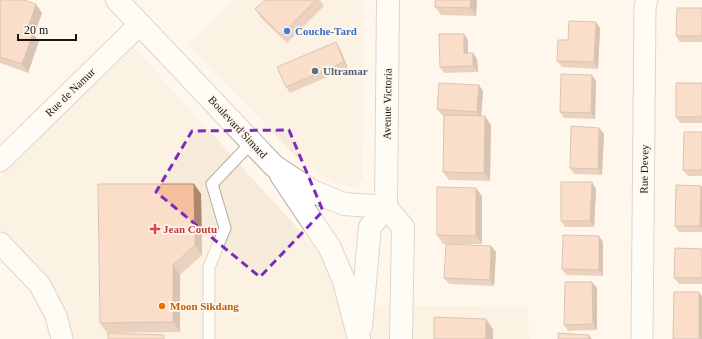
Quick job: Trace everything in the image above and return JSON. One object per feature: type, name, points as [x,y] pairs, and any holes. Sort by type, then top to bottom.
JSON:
[{"type":"main road","name":"Boulevard Simard","points":[[117,0],[274,166],[312,191],[344,204],[386,208]]},
{"type":"main road","name":"Avenue Victoria","points":[[386,208],[388,0]]},
{"type":"main road","points":[[274,166],[330,248],[344,281],[359,339]]},
{"type":"main road","points":[[359,339],[370,227],[386,208],[403,227],[401,339]]},
{"type":"street","name":"Rue Devey","points":[[642,339],[645,7],[647,0]]},
{"type":"street","name":"Rue de Namur","points":[[0,161],[140,24]]},
{"type":"street","points":[[0,243],[40,285],[56,316],[62,339]]},
{"type":"lane","points":[[209,339],[209,267],[226,228],[212,184],[252,142]]},
{"type":"highlighted area","points":[[289,130],[323,211],[260,277],[156,192],[192,131]]},
{"type":"shaded area","points":[[234,0],[364,0],[363,178],[354,187],[337,184],[302,163],[188,45]]},
{"type":"shaded area","points":[[133,46],[325,259],[340,305],[528,307],[529,339],[71,339],[71,323],[42,275],[0,230],[0,178]]},
{"type":"building","points":[[1,0],[24,0],[36,4],[27,31],[33,33],[22,64],[0,57]]},
{"type":"building","name":"Couche-Tard","points":[[265,0],[316,0],[281,35],[255,9]]},
{"type":"building","points":[[435,0],[471,0],[470,8],[435,7]]},
{"type":"building","points":[[677,8],[702,8],[702,36],[676,36]]},
{"type":"building","points":[[569,21],[596,22],[594,62],[557,61],[558,40],[568,40]]},
{"type":"building","points":[[439,34],[464,34],[464,53],[473,53],[473,66],[440,67]]},
{"type":"building","name":"Ultramar","points":[[336,42],[344,62],[286,87],[277,67]]},
{"type":"building","points":[[561,74],[592,75],[591,113],[560,112]]},
{"type":"building","points":[[439,83],[479,85],[477,112],[437,109]]},
{"type":"building","points":[[676,83],[702,83],[702,117],[676,117]]},
{"type":"building","points":[[444,115],[485,116],[484,173],[443,172]]},
{"type":"building","points":[[571,126],[599,128],[598,169],[570,168]]},
{"type":"building","points":[[684,132],[702,132],[702,170],[683,170]]},
{"type":"building","points":[[561,182],[592,182],[590,221],[561,221]]},
{"type":"building","points":[[98,184],[194,184],[195,245],[173,265],[173,322],[100,323]]},
{"type":"building","points":[[676,185],[701,186],[700,226],[675,226]]},
{"type":"building","points":[[437,187],[476,188],[476,236],[437,235]]},
{"type":"building","points":[[563,235],[599,236],[599,270],[562,269]]},
{"type":"building","points":[[446,244],[491,246],[490,280],[444,278]]},
{"type":"building","points":[[675,248],[702,249],[702,278],[674,278]]},
{"type":"building","points":[[565,282],[592,282],[593,324],[564,325]]},
{"type":"building","points":[[674,292],[699,292],[699,339],[673,339]]},
{"type":"building","points":[[434,317],[486,319],[486,339],[434,339]]},
{"type":"building","points":[[108,333],[164,335],[164,339],[108,339]]},
{"type":"building","points":[[558,333],[589,335],[589,339],[558,339]]},
{"type":"place","name":"Couche-Tard","points":[[287,31]]},
{"type":"place","name":"Ultramar","points":[[315,71]]},
{"type":"place","name":"Jean Coutu","points":[[155,229]]},
{"type":"place","name":"Moon Sikdang","points":[[162,306]]}]
